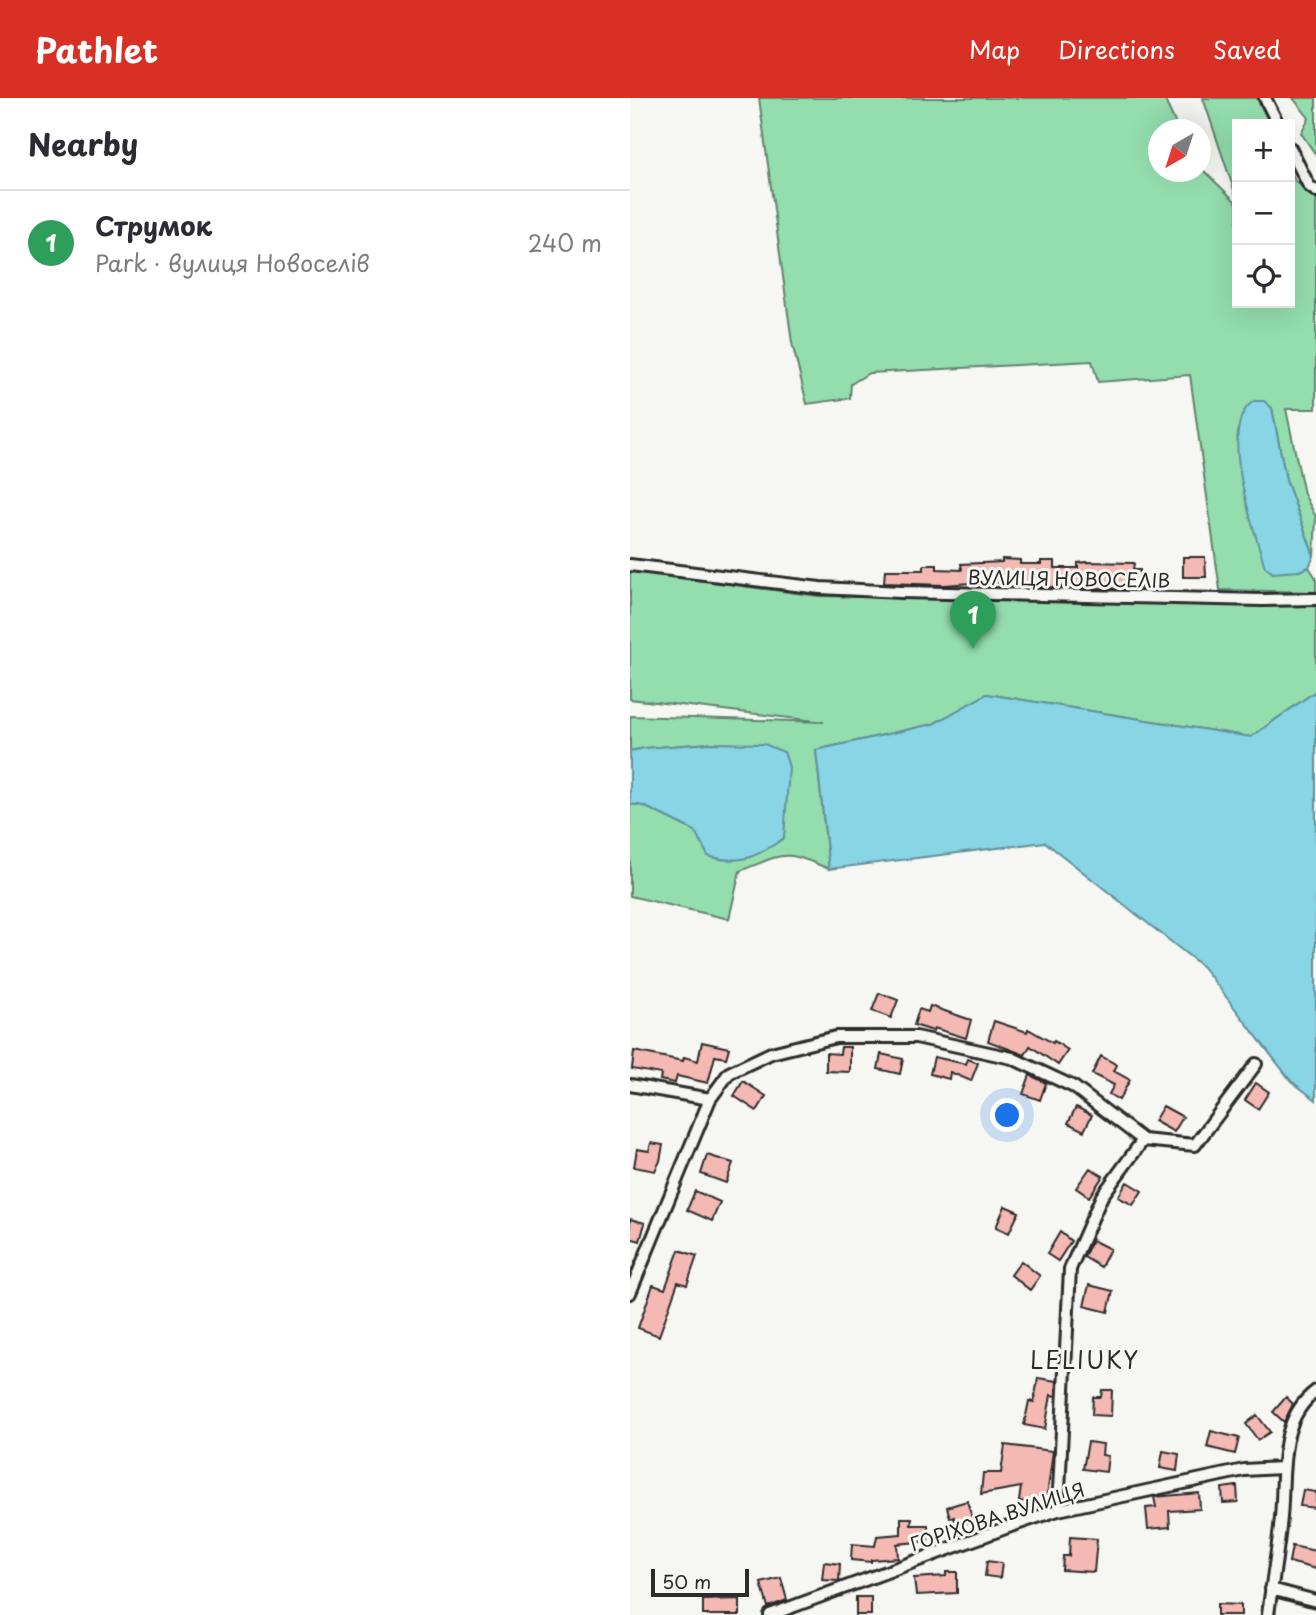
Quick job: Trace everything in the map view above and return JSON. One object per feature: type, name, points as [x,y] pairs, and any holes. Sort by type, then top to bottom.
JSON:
[{"type":"street","points":[[1265,98],[1276,119]]},
{"type":"street","points":[[1295,158],[1309,186],[1316,191]]},
{"type":"street","name":"ВУЛИЦЯ НОВОСЕЛІВ","points":[[630,565],[820,588],[901,592],[1316,599]]},
{"type":"street","points":[[630,1293],[710,1100],[729,1073],[772,1053],[836,1037],[916,1037],[1012,1058],[1074,1087],[1143,1140],[1195,1145],[1256,1064]]},
{"type":"street","points":[[630,1085],[710,1100]]},
{"type":"street","points":[[1058,1510],[1070,1269],[1102,1196],[1143,1140]]},
{"type":"street","points":[[1268,1615],[1281,1516],[1282,1468],[1289,1428],[1304,1400],[1316,1391]]},
{"type":"street","name":"ГОРІХОВА ВУЛИЦЯ","points":[[770,1615],[1058,1510],[1244,1470],[1282,1468]]},
{"type":"street","points":[[1272,1589],[1316,1601]]},
{"type":"green space","points":[[759,98],[1164,98],[1173,119],[1148,119],[1148,182],[1211,182],[1211,178],[1232,198],[1232,308],[1295,308],[1295,181],[1316,197],[1316,409],[1286,409],[1304,494],[1316,517],[1314,556],[1286,480],[1272,408],[1299,571],[1309,567],[1316,578],[1316,592],[1220,590],[1190,375],[1098,382],[1092,361],[869,373],[851,384],[850,398],[807,404],[792,343]]},
{"type":"green space","points":[[1203,98],[1257,98],[1268,119],[1232,119],[1232,184],[1211,119]]},
{"type":"green space","points":[[1293,98],[1316,98],[1316,155],[1301,133],[1309,118]]},
{"type":"green space","points":[[630,571],[818,596],[1316,606],[1316,691],[1251,737],[987,694],[933,724],[816,750],[829,869],[802,858],[784,856],[740,871],[729,919],[630,896],[630,804],[644,806],[695,831],[710,743],[630,751],[630,716],[824,722],[630,699]]},
{"type":"water","points":[[1254,401],[1264,401],[1272,408],[1286,480],[1314,556],[1309,567],[1299,571],[1273,573],[1265,567],[1247,505],[1238,455],[1238,432],[1243,414]]},
{"type":"water","points":[[1316,691],[1316,1100],[1291,1081],[1203,967],[1045,842],[829,869],[816,750],[933,724],[987,694],[1251,737]]},
{"type":"water","points":[[710,743],[764,744],[784,752],[789,767],[784,838],[749,858],[730,860],[708,856],[695,831],[644,806],[630,804],[630,751]]},
{"type":"building","points":[[1183,557],[1205,557],[1206,577],[1183,577]]},
{"type":"building","points":[[1002,559],[1020,560],[1020,564],[1055,561],[1055,568],[1078,568],[1078,563],[1087,562],[1134,563],[1133,570],[1140,570],[1140,589],[1041,587],[1041,583],[884,583],[885,570],[924,570],[924,565],[937,565],[937,569],[962,570],[961,564],[1002,562]]},
{"type":"building","points":[[879,993],[898,1000],[891,1018],[872,1011]]},
{"type":"building","points":[[930,1006],[971,1020],[966,1038],[914,1025],[919,1009],[928,1012]]},
{"type":"building","points":[[994,1021],[1027,1032],[1028,1029],[1068,1050],[1058,1065],[1030,1046],[1025,1055],[988,1041]]},
{"type":"building","points":[[702,1042],[729,1048],[726,1058],[715,1056],[708,1083],[677,1076],[675,1083],[660,1080],[661,1074],[632,1069],[634,1051],[683,1061],[684,1057],[698,1061]]},
{"type":"building","points":[[841,1047],[850,1047],[850,1072],[826,1071],[826,1053],[840,1054]]},
{"type":"building","points":[[881,1054],[903,1059],[900,1074],[878,1069]]},
{"type":"building","points":[[1101,1056],[1117,1065],[1114,1071],[1130,1080],[1119,1100],[1109,1094],[1114,1085],[1092,1074]]},
{"type":"building","points":[[934,1057],[966,1064],[968,1059],[978,1063],[971,1081],[950,1072],[949,1079],[930,1074]]},
{"type":"building","points":[[1030,1075],[1046,1083],[1040,1100],[1023,1094]]},
{"type":"building","points":[[743,1081],[766,1096],[757,1111],[734,1096]]},
{"type":"building","points":[[1256,1083],[1269,1092],[1258,1109],[1245,1100]]},
{"type":"building","points":[[1163,1106],[1183,1117],[1174,1132],[1154,1121]]},
{"type":"building","points":[[1076,1107],[1092,1115],[1084,1131],[1068,1123]]},
{"type":"building","points":[[651,1143],[663,1145],[655,1171],[634,1167],[637,1149],[649,1151]]},
{"type":"building","points":[[707,1155],[733,1163],[726,1183],[701,1174]]},
{"type":"building","points":[[1090,1168],[1103,1176],[1089,1197],[1076,1188]]},
{"type":"building","points":[[1127,1182],[1142,1191],[1133,1205],[1118,1197]]},
{"type":"building","points":[[695,1191],[720,1202],[712,1221],[687,1210]]},
{"type":"building","points":[[1005,1206],[1019,1212],[1009,1233],[996,1227]]},
{"type":"building","points":[[630,1219],[645,1223],[640,1241],[630,1238]]},
{"type":"building","points":[[1060,1232],[1071,1241],[1058,1261],[1047,1254]]},
{"type":"building","points":[[1092,1240],[1110,1249],[1101,1267],[1084,1257]]},
{"type":"building","points":[[679,1250],[697,1256],[687,1285],[678,1282],[659,1336],[638,1328],[653,1285],[665,1289]]},
{"type":"building","points":[[1021,1261],[1040,1276],[1030,1290],[1011,1275]]},
{"type":"building","points":[[1089,1285],[1113,1291],[1108,1312],[1084,1306]]},
{"type":"building","points":[[1038,1378],[1057,1381],[1056,1396],[1051,1395],[1045,1429],[1024,1425],[1029,1401],[1034,1402]]},
{"type":"building","points":[[1102,1390],[1112,1390],[1111,1416],[1092,1415],[1093,1397],[1101,1397]]},
{"type":"building","points":[[1286,1397],[1293,1404],[1284,1422],[1273,1412]]},
{"type":"building","points":[[1257,1415],[1270,1432],[1258,1440],[1246,1424]]},
{"type":"building","points":[[1211,1431],[1239,1438],[1235,1454],[1207,1447]]},
{"type":"building","points":[[1088,1442],[1103,1444],[1102,1455],[1108,1456],[1106,1472],[1083,1469]]},
{"type":"building","points":[[1005,1445],[1053,1451],[1046,1504],[1019,1501],[1021,1487],[981,1494],[983,1473],[1001,1473]]},
{"type":"building","points":[[1163,1451],[1179,1454],[1177,1471],[1160,1468]]},
{"type":"building","points":[[1237,1486],[1238,1502],[1223,1503],[1222,1488]]},
{"type":"building","points":[[1303,1490],[1316,1492],[1316,1508],[1300,1506]]},
{"type":"building","points":[[1199,1493],[1200,1509],[1169,1511],[1170,1527],[1148,1529],[1146,1508],[1156,1507],[1154,1497]]},
{"type":"building","points":[[967,1501],[973,1521],[956,1526],[947,1507]]},
{"type":"building","points":[[901,1518],[912,1518],[911,1525],[928,1525],[928,1541],[897,1544],[898,1558],[871,1562],[851,1560],[852,1544],[875,1546],[877,1536],[901,1534]]},
{"type":"building","points":[[1070,1537],[1097,1539],[1094,1572],[1062,1570],[1063,1556],[1069,1556]]},
{"type":"building","points":[[1292,1546],[1316,1551],[1316,1569],[1289,1562]]},
{"type":"building","points":[[987,1561],[1002,1563],[1000,1578],[985,1576]]},
{"type":"building","points":[[824,1562],[840,1564],[839,1581],[822,1580]]},
{"type":"building","points":[[946,1572],[957,1572],[957,1593],[916,1595],[914,1578],[946,1576]]},
{"type":"building","points":[[781,1578],[787,1600],[768,1607],[761,1583]]},
{"type":"building","points":[[856,1597],[871,1597],[871,1615],[856,1615]]},
{"type":"building","points":[[740,1599],[740,1615],[703,1615],[703,1600]]},
{"type":"building","points":[[1217,1604],[1241,1605],[1241,1615],[1217,1615]]},
{"type":"place","name":"Струмок","points":[[973,649]]},
{"type":"district","name":"LELIUKY","points":[[1085,1359]]}]
